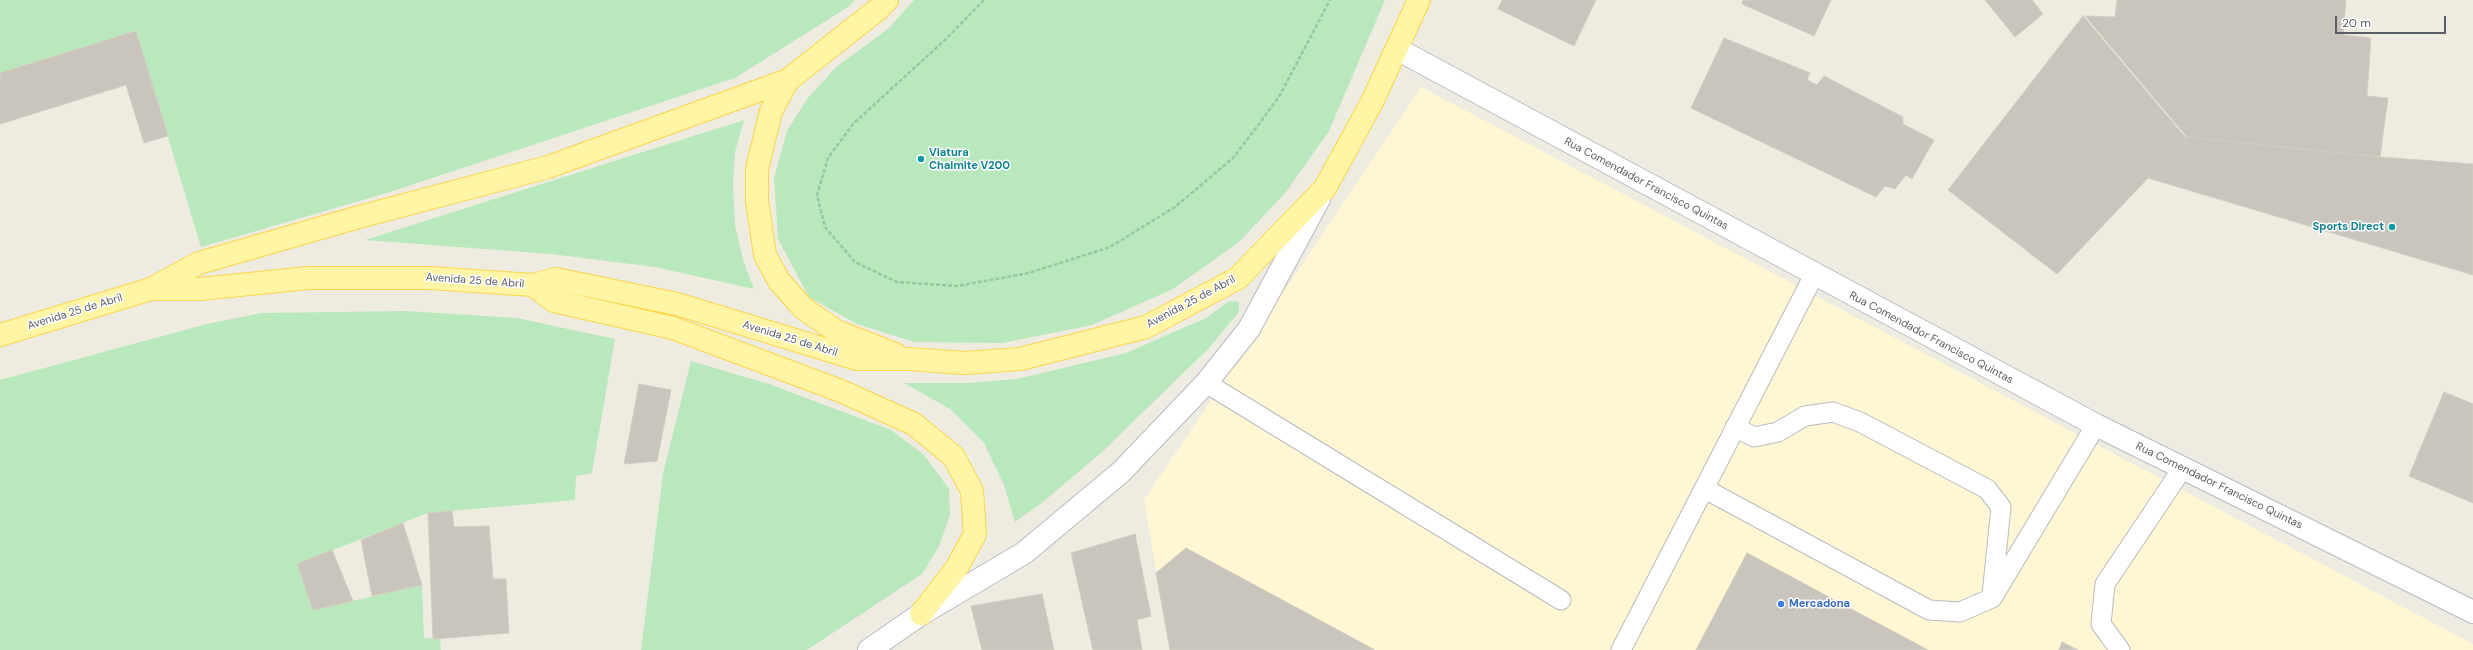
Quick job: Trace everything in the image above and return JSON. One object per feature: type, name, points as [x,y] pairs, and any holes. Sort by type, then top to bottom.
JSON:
[{"type":"main road","name":"Avenida 25 de Abril","points":[[0,335],[150,289],[199,263],[360,217],[548,167],[788,80],[877,10],[887,0]]},
{"type":"main road","name":"Avenida 25 de Abril","points":[[150,289],[200,289],[308,278],[430,278],[533,285],[556,279],[678,304],[857,359],[909,359],[964,363],[1020,359],[1146,326],[1238,278],[1325,188],[1372,102],[1419,0]]},
{"type":"main road","name":"Avenida 25 de Abril","points":[[788,80],[771,111],[757,169],[757,201],[765,255],[779,281],[803,308],[836,331],[909,359]]},
{"type":"main road","points":[[533,285],[554,300],[673,328],[841,391],[914,424],[954,457],[972,491],[974,534],[956,569],[921,614]]},
{"type":"street","name":"Rua Comendador Francisco Quintas","points":[[1397,49],[1814,275],[2096,425],[2473,612]]},
{"type":"street","points":[[869,650],[921,614],[1024,553],[1121,472],[1206,383],[1249,329],[1325,188]]},
{"type":"lane","points":[[1621,650],[1814,275]]},
{"type":"lane","points":[[1206,383],[1561,600]]},
{"type":"lane","points":[[1735,427],[1754,436],[1778,432],[1805,416],[1833,412],[1866,425],[1987,489],[2001,507],[1992,598]]},
{"type":"lane","points":[[1705,488],[1929,610],[1960,612],[1992,598],[2096,425]]},
{"type":"lane","points":[[2120,650],[2100,624],[2106,584],[2182,468]]},
{"type":"path","points":[[984,0],[946,39],[852,124],[828,158],[817,195],[825,227],[855,262],[898,282],[957,286],[1029,273],[1110,247],[1175,207],[1233,158],[1259,124],[1280,95],[1330,0]]},
{"type":"shaded area","points":[[1421,87],[2473,644],[2473,650],[1170,650],[1144,500]]},
{"type":"green space","points":[[0,0],[855,0],[848,7],[735,78],[387,193],[201,247],[136,31],[0,73]]},
{"type":"green space","points":[[914,0],[1385,0],[1329,131],[1286,192],[1239,242],[1173,289],[1092,325],[1002,343],[914,342],[857,324],[809,297],[778,239],[774,178],[787,131],[807,99],[836,67],[888,29]]},
{"type":"green space","points":[[744,120],[735,152],[733,184],[735,225],[743,260],[754,289],[655,267],[551,254],[365,240]]},
{"type":"green space","points":[[1229,301],[1239,302],[1239,312],[1208,349],[1101,453],[1043,502],[1015,522],[1004,485],[984,443],[950,409],[904,383],[970,383],[1017,379],[1126,353],[1206,318]]},
{"type":"green space","points":[[406,311],[517,318],[615,339],[592,473],[576,476],[575,500],[428,513],[297,564],[313,610],[422,585],[424,638],[440,639],[441,650],[0,650],[0,380],[207,324],[262,313]]},
{"type":"green space","points":[[691,361],[769,384],[891,430],[924,455],[949,489],[950,515],[939,546],[922,574],[807,650],[641,650],[663,473]]},
{"type":"building","points":[[1502,0],[1596,0],[1574,46],[1498,9]]},
{"type":"building","points":[[1743,0],[1831,0],[1814,36],[1742,4]]},
{"type":"building","points":[[1985,0],[2032,0],[2043,14],[2015,37]]},
{"type":"building","points":[[2117,0],[2346,0],[2343,35],[2371,38],[2367,96],[2388,98],[2380,157],[2187,137],[2085,16],[2115,17]]},
{"type":"building","points":[[2083,16],[2185,137],[2187,137],[2057,274],[1948,190]]},
{"type":"building","points":[[136,31],[168,136],[144,143],[126,85],[0,124],[0,73]]},
{"type":"building","points":[[1724,38],[1810,73],[1807,80],[1817,85],[1824,76],[1903,117],[1903,124],[1934,140],[1912,179],[1906,175],[1895,189],[1885,186],[1876,197],[1691,108]]},
{"type":"building","name":"Sports Direct","points":[[2187,137],[2380,157],[2473,164],[2473,275],[2148,178]]},
{"type":"building","points":[[639,384],[671,390],[657,461],[624,464]]},
{"type":"building","points":[[2444,392],[2473,404],[2473,503],[2409,476]]},
{"type":"building","points":[[452,511],[454,527],[489,526],[493,579],[506,579],[509,633],[433,639],[428,513]]},
{"type":"building","points":[[403,523],[422,585],[372,596],[361,540]]},
{"type":"building","points":[[1135,534],[1151,616],[1137,620],[1142,650],[1093,650],[1071,553]]},
{"type":"building","points":[[1186,548],[1375,650],[1170,650],[1156,573]]},
{"type":"building","points":[[332,550],[353,601],[313,610],[297,564]]},
{"type":"building","name":"Mercadona","points":[[1747,553],[1855,611],[1928,650],[1696,650]]},
{"type":"building","points":[[1042,594],[1054,650],[982,650],[971,606]]},
{"type":"building","points":[[2062,642],[2078,650],[2059,650]]},
{"type":"place","name":"Viatura Chaimite V200","points":[[921,159]]},
{"type":"place","name":"Sports Direct","points":[[2392,227]]},
{"type":"place","name":"Mercadona","points":[[1781,604]]}]
